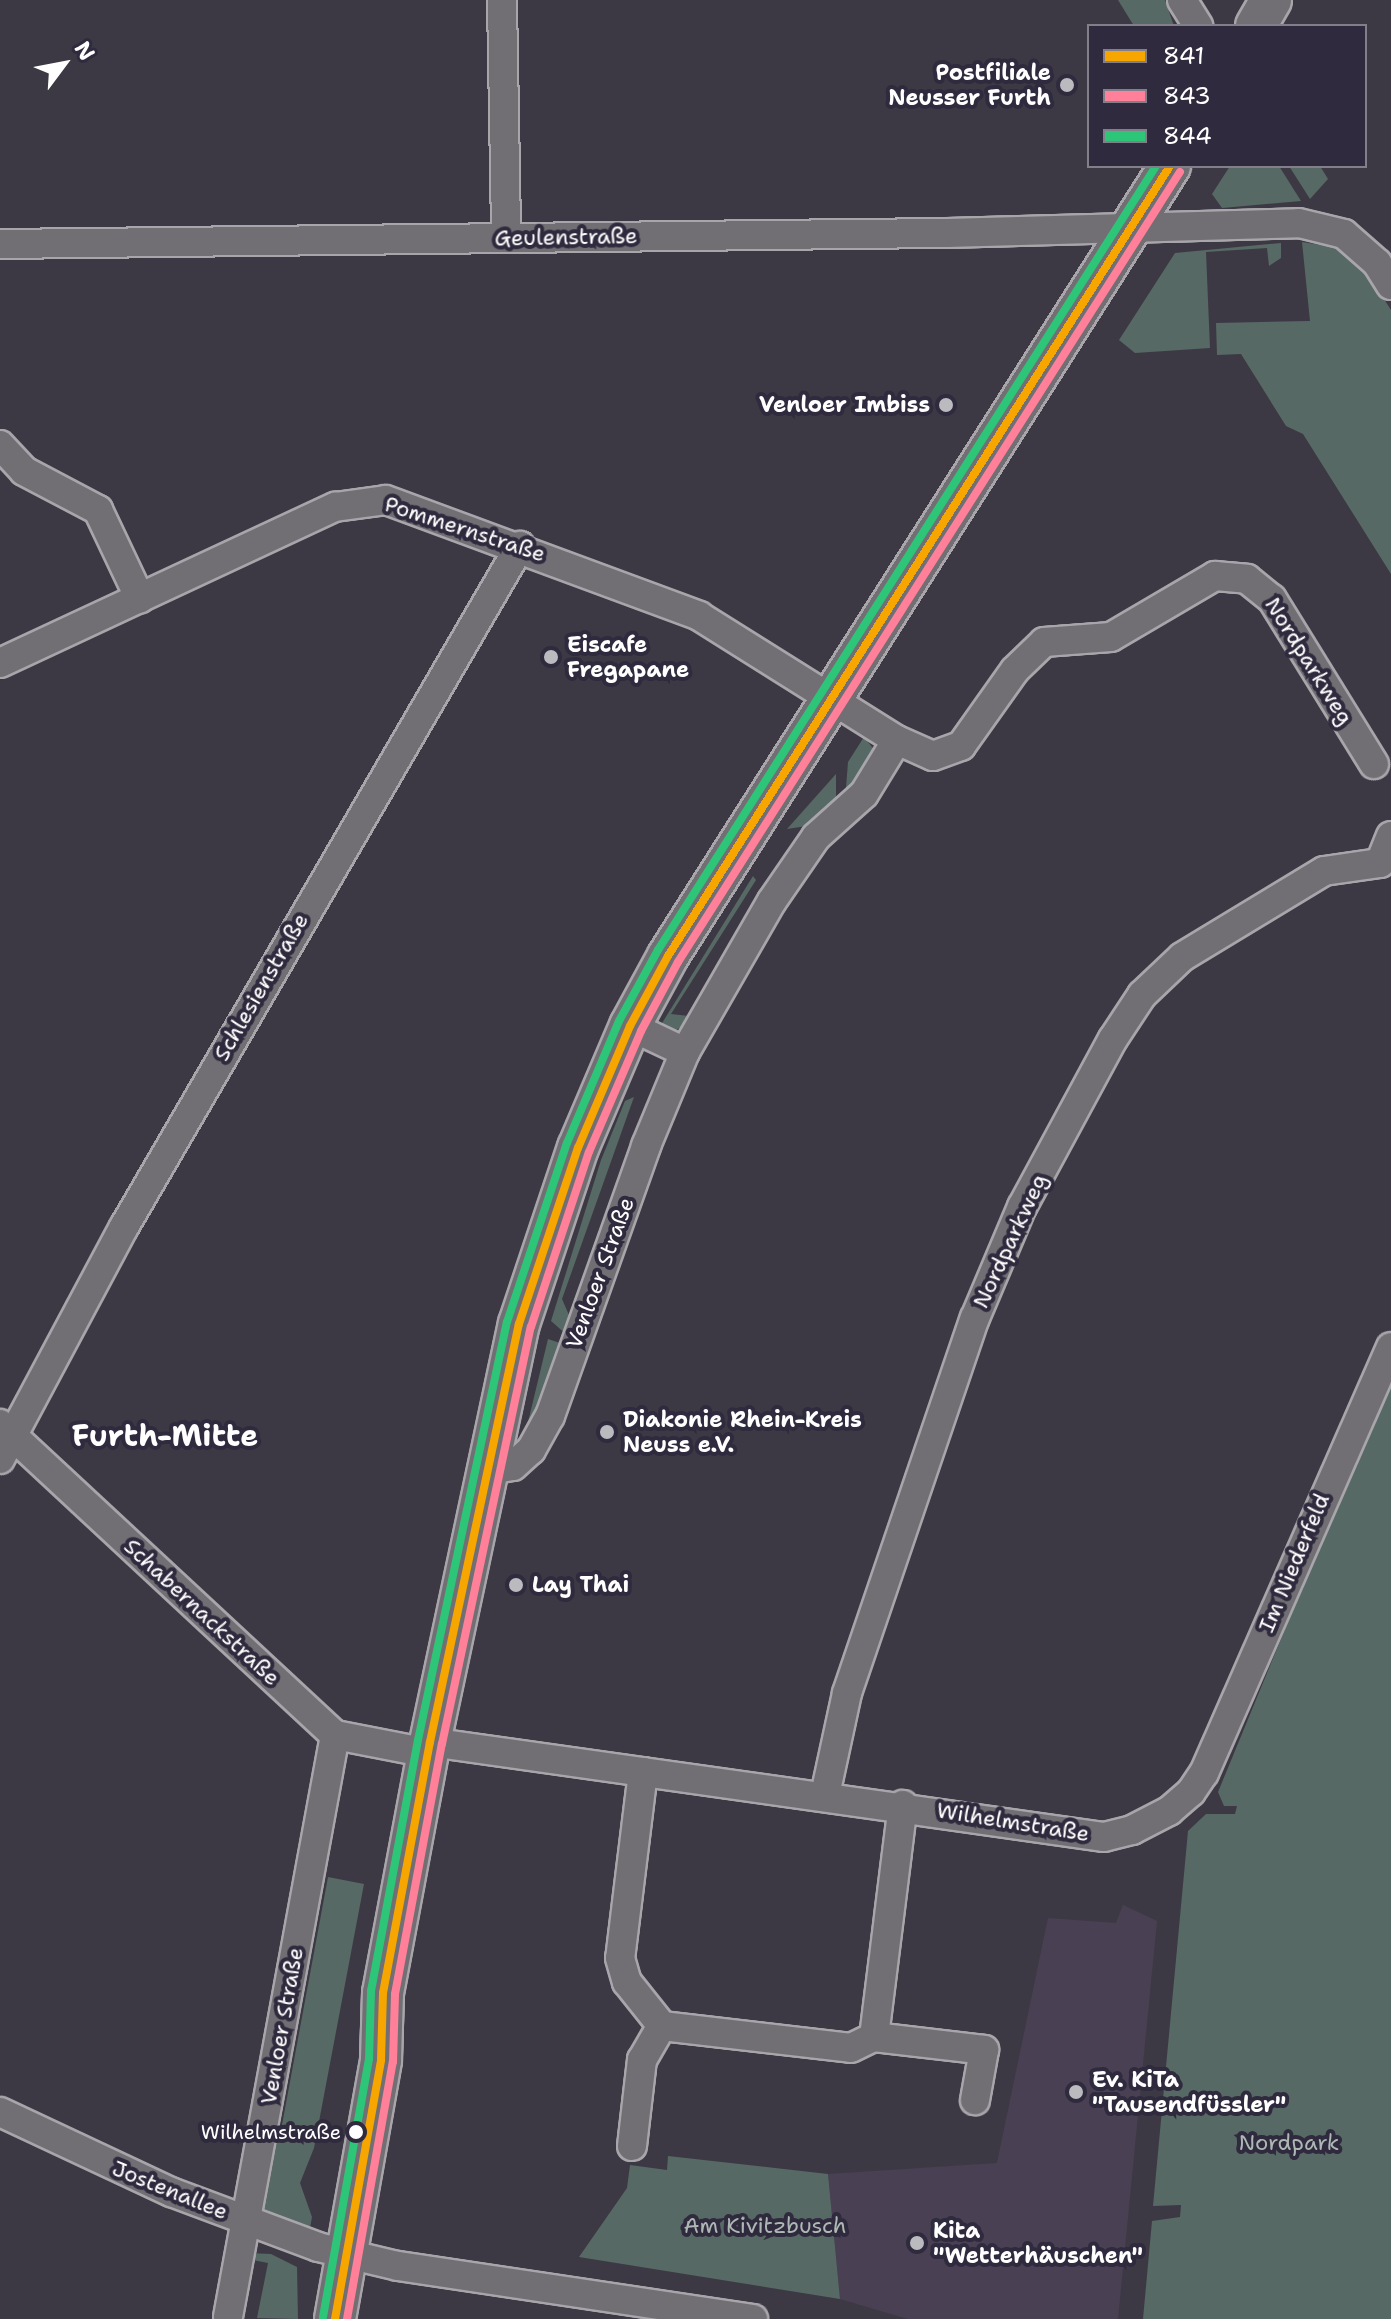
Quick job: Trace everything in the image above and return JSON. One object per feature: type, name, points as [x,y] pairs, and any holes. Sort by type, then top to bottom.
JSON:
[{"type":"main road","points":[[1257,24],[1271,0]]},
{"type":"main road","points":[[335,2319],[381,2060],[383,1993],[429,1747],[519,1324],[578,1148],[630,1026],[668,956],[835,701],[1169,168]]},
{"type":"street","points":[[502,0],[506,238]]},
{"type":"street","points":[[1182,0],[1197,24]]},
{"type":"street","name":"Geulenstraße","points":[[0,244],[1321,225],[1362,246],[1391,285]]},
{"type":"street","points":[[0,445],[24,471],[98,510],[140,599]]},
{"type":"street","name":"Pommernstraße","points":[[0,663],[350,502],[407,505],[699,616],[835,701]]},
{"type":"street","name":"Schlesienstraße","points":[[4,1439],[520,546]]},
{"type":"street","name":"Nordparkweg","points":[[897,740],[933,756],[951,753],[1015,670],[1044,642],[1124,633],[1215,576],[1231,575],[1262,588],[1272,599],[1374,764]]},
{"type":"street","points":[[835,701],[897,740]]},
{"type":"street","name":"Venloer Straße","points":[[490,1470],[513,1466],[531,1450],[550,1416],[646,1146],[685,1052],[781,888],[816,837],[864,794],[897,740]]},
{"type":"street","name":"Nordparkweg","points":[[825,1795],[847,1693],[975,1318],[1022,1207],[1113,1039],[1142,995],[1182,957],[1324,871],[1380,863],[1391,836]]},
{"type":"street","points":[[630,1026],[685,1052]]},
{"type":"street","name":"Im Niederfeld","points":[[1200,1780],[1391,1347]]},
{"type":"street","name":"Schabernackstraße","points":[[4,1439],[335,1735]]},
{"type":"street","points":[[335,1735],[429,1747]]},
{"type":"street","name":"Venloer Straße","points":[[228,2317],[335,1735]]},
{"type":"street","name":"Wilhelmstraße","points":[[429,1747],[903,1805],[1104,1837],[1154,1821],[1200,1780]]},
{"type":"street","points":[[643,1772],[620,1958],[627,1982],[662,2026],[851,2048],[874,2037],[984,2050],[975,2100]]},
{"type":"street","points":[[874,2037],[903,1805]]},
{"type":"street","points":[[632,2146],[642,2060],[662,2026]]},
{"type":"street","name":"Jostenallee","points":[[0,2112],[89,2156],[247,2221],[346,2255]]},
{"type":"street","points":[[346,2255],[753,2319]]},
{"type":"shaded area","name":"Ev. KiTa \"Tausendfüssler\"","points":[[1123,1905],[1157,1921],[1118,2319],[908,2319],[840,2299],[828,2174],[997,2163],[1048,1918],[1116,1923]]},
{"type":"green space","points":[[1118,0],[1165,0],[1173,24],[1133,24]]},
{"type":"green space","points":[[1229,168],[1280,168],[1301,201],[1222,208],[1212,194]]},
{"type":"green space","points":[[1290,168],[1321,168],[1328,179],[1310,199]]},
{"type":"green space","points":[[1302,242],[1340,248],[1368,274],[1391,310],[1391,574],[1303,434],[1286,426],[1241,354],[1217,355],[1216,323],[1310,321]]},
{"type":"green space","points":[[1281,243],[1281,258],[1269,266],[1267,248],[1206,252],[1210,348],[1135,353],[1119,340],[1175,253]]},
{"type":"green space","points":[[864,737],[876,752],[845,801],[848,762]]},
{"type":"green space","points":[[836,774],[836,810],[813,825],[787,829]]},
{"type":"green space","points":[[753,876],[756,880],[671,1014],[689,1016],[684,1025],[672,1033],[659,1028]]},
{"type":"green space","points":[[634,1097],[562,1299],[572,1322],[567,1335],[551,1321],[601,1160],[625,1101]]},
{"type":"green space","points":[[548,1339],[563,1344],[536,1429],[523,1443]]},
{"type":"green space","name":"Nordpark","points":[[1391,1372],[1391,2319],[1143,2319],[1152,2221],[1180,2217],[1181,2205],[1153,2206],[1188,1831],[1206,1814],[1235,1814],[1237,1806],[1224,1806],[1218,1792]]},
{"type":"green space","points":[[328,1877],[364,1884],[314,2148],[300,2183],[312,2217],[310,2228],[300,2231],[264,2217],[257,2204],[269,2139],[279,2141]]},
{"type":"green space","name":"Am Kivitzbusch","points":[[668,2156],[828,2174],[840,2299],[579,2257],[627,2188],[630,2165],[667,2170]]},
{"type":"green space","points":[[248,2253],[271,2254],[297,2267],[298,2319],[257,2318],[268,2263],[247,2259]]},
{"type":"transit line","name":"844","points":[[323,2317],[369,2059],[371,1991],[418,1740],[507,1322],[567,1143],[619,1021],[658,950],[1155,168]]},
{"type":"transit line","name":"841","points":[[335,2319],[381,2060],[383,1993],[430,1742],[519,1324],[578,1148],[630,1026],[668,956],[1169,168]]},
{"type":"transit line","name":"843","points":[[347,2319],[393,2062],[395,1994],[442,1744],[531,1327],[589,1152],[641,1031],[678,962],[1180,172]]},
{"type":"place","name":"Postfiliale Neusser Furth","points":[[1067,85]]},
{"type":"place","name":"Venloer Imbiss","points":[[946,405]]},
{"type":"place","name":"Eiscafe Fregapane","points":[[551,657]]},
{"type":"place","name":"Diakonie Rhein-Kreis Neuss e.V.","points":[[607,1432]]},
{"type":"place","name":"Lay Thai","points":[[516,1585]]},
{"type":"place","name":"Ev. KiTa \"Tausendfüssler\"","points":[[1076,2092]]},
{"type":"place","name":"Wilhelmstraße","points":[[356,2132]]},
{"type":"place","name":"Kita \"Wetterhäuschen\"","points":[[917,2243]]},
{"type":"district","name":"Furth-Mitte","points":[[165,1436]]}]
